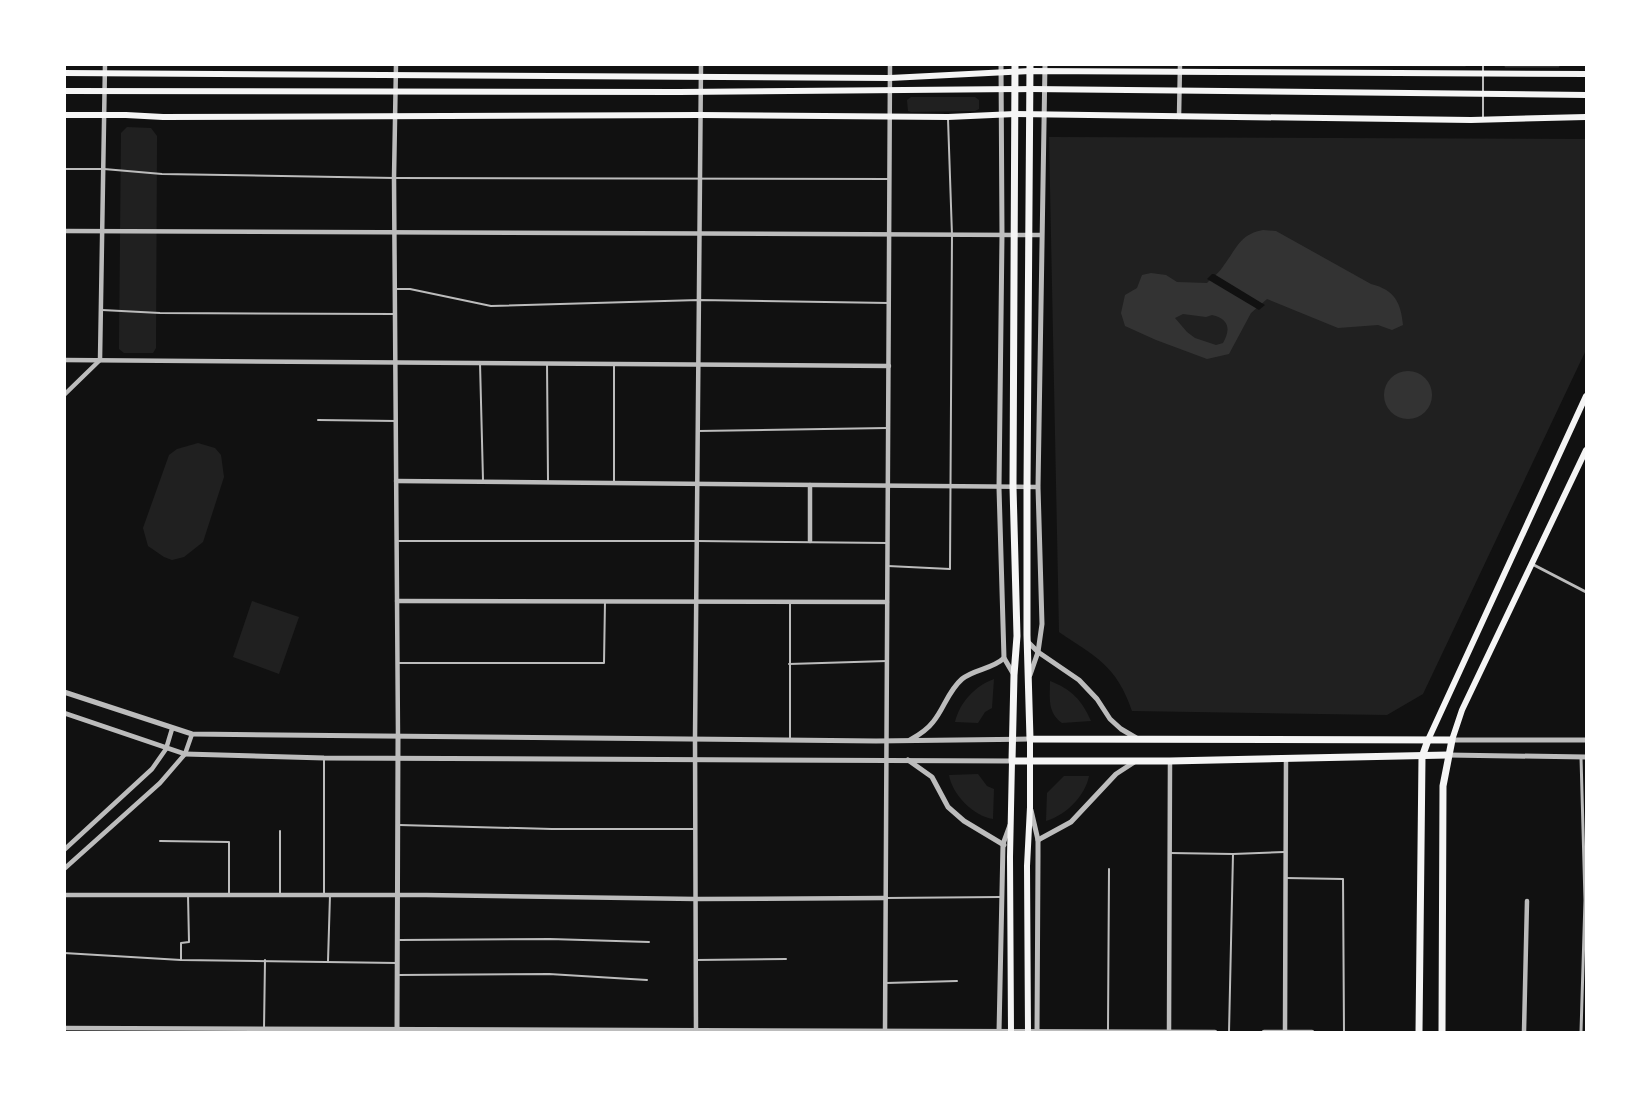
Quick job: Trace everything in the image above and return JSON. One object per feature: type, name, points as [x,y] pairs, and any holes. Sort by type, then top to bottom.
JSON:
[{"type":"main road","points":[[64,73],[890,78],[1001,68],[1045,68],[1180,73],[1587,74]]},
{"type":"main road","points":[[1011,1032],[1010,849],[1017,636],[1013,487],[1015,68]]},
{"type":"main road","points":[[1028,1032],[1027,866],[1030,807],[1030,675],[1027,487],[1030,68]]},
{"type":"main road","points":[[64,91],[701,92],[1045,89],[1587,96]]},
{"type":"main road","points":[[64,115],[948,117],[1015,114],[1482,120],[1587,117]]},
{"type":"main road","points":[[1419,1032],[1422,757],[1587,396]]},
{"type":"main road","points":[[1442,1032],[1443,786],[1448,755],[1462,710],[1587,450]]},
{"type":"main road","points":[[1030,739],[1452,740]]},
{"type":"main road","points":[[1012,760],[1170,761],[1448,755]]},
{"type":"street","points":[[64,395],[100,360],[105,64]]},
{"type":"street","points":[[396,64],[394,178],[398,663],[397,1031]]},
{"type":"street","points":[[696,1032],[701,64]]},
{"type":"street","points":[[885,1032],[887,602],[890,486],[888,428],[890,64]]},
{"type":"street","points":[[1179,117],[1180,64]]},
{"type":"street","points":[[1001,68],[999,488],[1004,658],[1014,675]]},
{"type":"street","points":[[1030,675],[1038,652],[1042,624],[1038,487],[1045,68]]},
{"type":"street","points":[[64,231],[1041,236]]},
{"type":"street","points":[[64,360],[889,366]]},
{"type":"street","points":[[396,481],[1038,487]]},
{"type":"street","points":[[810,485],[810,542]]},
{"type":"street","points":[[1532,564],[1587,592]]},
{"type":"street","points":[[397,601],[887,602]]},
{"type":"street","points":[[1028,642],[1038,652],[1079,680],[1097,699],[1110,719],[1121,729],[1141,740]]},
{"type":"street","points":[[909,741],[934,721],[948,696],[962,679],[1004,658]]},
{"type":"street","points":[[64,692],[192,734],[886,741],[1030,739]]},
{"type":"street","points":[[64,713],[185,754],[324,758],[696,761],[1012,760]]},
{"type":"street","points":[[64,850],[152,769],[166,749],[172,729]]},
{"type":"street","points":[[64,869],[160,783],[185,754],[192,734]]},
{"type":"street","points":[[1452,740],[1587,740]]},
{"type":"street","points":[[1448,755],[1584,757],[1586,900],[1581,1032]]},
{"type":"street","points":[[1285,1032],[1286,758]]},
{"type":"street","points":[[907,759],[933,777],[948,807],[964,821],[1010,849]]},
{"type":"street","points":[[1038,840],[1071,822],[1116,774],[1138,760]]},
{"type":"street","points":[[1169,1032],[1170,761]]},
{"type":"street","points":[[1030,807],[1038,840],[1037,1032]]},
{"type":"street","points":[[999,1032],[1003,844],[1011,823]]},
{"type":"street","points":[[64,895],[886,898]]},
{"type":"street","points":[[1524,1032],[1527,901]]},
{"type":"street","points":[[64,1028],[91,1030],[1215,1032]]},
{"type":"street","points":[[1264,1032],[1312,1032]]},
{"type":"lane","points":[[1482,120],[1483,64]]},
{"type":"lane","points":[[888,566],[950,569],[952,235],[948,117]]},
{"type":"lane","points":[[64,169],[104,169],[162,174],[394,178],[890,179]]},
{"type":"lane","points":[[396,289],[410,289],[491,306],[699,300],[889,303]]},
{"type":"lane","points":[[101,309],[160,313],[396,314]]},
{"type":"lane","points":[[480,363],[483,483]]},
{"type":"lane","points":[[547,363],[548,484]]},
{"type":"lane","points":[[614,364],[614,483]]},
{"type":"lane","points":[[318,420],[396,421]]},
{"type":"lane","points":[[698,431],[888,428]]},
{"type":"lane","points":[[397,542],[888,543]]},
{"type":"lane","points":[[398,663],[604,663],[605,601]]},
{"type":"lane","points":[[790,602],[790,739]]},
{"type":"lane","points":[[789,664],[887,661]]},
{"type":"lane","points":[[324,758],[328,961]]},
{"type":"lane","points":[[398,825],[552,829],[696,829]]},
{"type":"lane","points":[[280,831],[280,895]]},
{"type":"lane","points":[[160,841],[229,842],[229,895]]},
{"type":"lane","points":[[1170,853],[1286,852]]},
{"type":"lane","points":[[1229,1032],[1233,854]]},
{"type":"lane","points":[[1108,1032],[1109,869]]},
{"type":"lane","points":[[1286,878],[1342,879],[1344,1032]]},
{"type":"lane","points":[[181,960],[181,943],[189,942],[188,895]]},
{"type":"lane","points":[[886,898],[1001,897]]},
{"type":"lane","points":[[398,940],[550,939],[649,942]]},
{"type":"lane","points":[[64,953],[181,960],[398,963]]},
{"type":"lane","points":[[696,960],[786,959]]},
{"type":"lane","points":[[264,1029],[265,960]]},
{"type":"lane","points":[[397,975],[549,974],[647,980]]},
{"type":"lane","points":[[886,983],[957,981]]},
{"type":"shaded area","points":[[911,97],[975,97],[979,100],[979,109],[975,111],[911,112],[908,111],[907,100]]},
{"type":"shaded area","points":[[127,127],[151,128],[157,136],[156,348],[153,353],[124,353],[119,349],[121,133]]},
{"type":"shaded area","points":[[1049,137],[1586,139],[1586,350],[1423,694],[1387,715],[1132,711],[1119,683],[1104,664],[1059,632]]},
{"type":"shaded area","points":[[1276,231],[1371,284],[1386,290],[1401,310],[1403,325],[1392,330],[1378,325],[1338,328],[1267,299],[1251,313],[1229,354],[1207,359],[1125,326],[1121,313],[1125,295],[1137,288],[1142,275],[1151,273],[1166,275],[1177,282],[1207,283],[1244,238],[1255,232]],"holes":[[[1183,314],[1206,317],[1212,315],[1218,317],[1227,325],[1228,329],[1223,343],[1216,345],[1195,338],[1175,318]]]},
{"type":"shaded area","points":[[1403,371],[1413,371],[1428,381],[1432,395],[1431,404],[1422,415],[1413,419],[1403,419],[1388,409],[1384,400],[1384,390],[1394,375]]},
{"type":"shaded area","points":[[198,443],[215,448],[221,455],[224,477],[203,542],[184,557],[172,560],[148,546],[143,528],[169,455],[177,449]]},
{"type":"shaded area","points":[[252,601],[299,617],[279,674],[233,657]]},
{"type":"shaded area","points":[[994,679],[992,708],[985,712],[978,723],[955,722],[969,696]]},
{"type":"shaded area","points":[[1050,681],[1075,696],[1091,721],[1062,723],[1057,719],[1050,704]]},
{"type":"shaded area","points":[[978,774],[987,786],[994,789],[993,819],[978,814],[965,803],[954,789],[949,775]]},
{"type":"shaded area","points":[[1064,776],[1089,776],[1074,804],[1061,814],[1046,821],[1047,793]]},
{"type":"pier","points":[[1212,274],[1265,305],[1259,310],[1207,279]]},
{"type":"waterway","points":[[1313,64],[1465,65]]},
{"type":"waterway","points":[[1506,66],[1558,66]]}]
